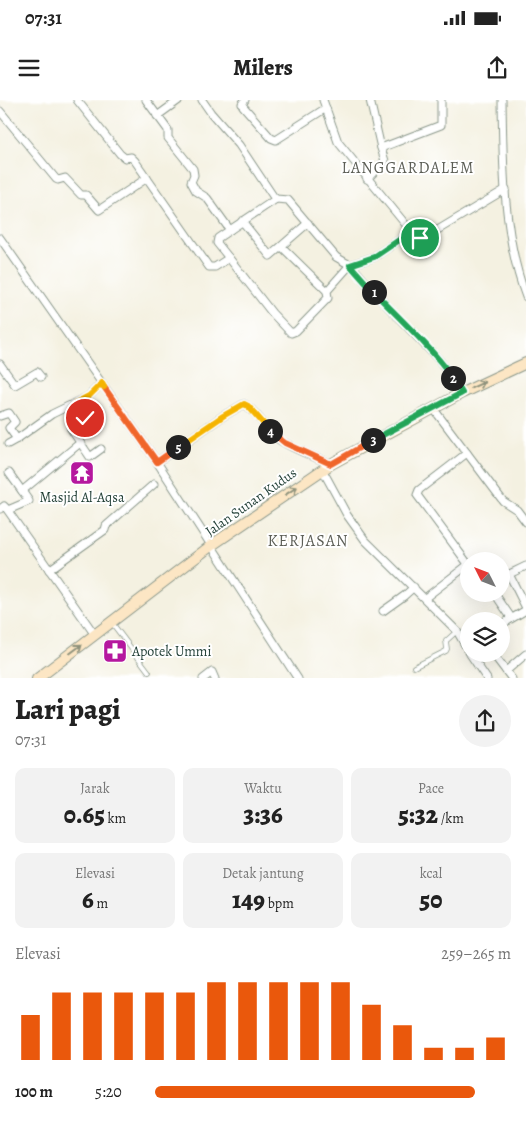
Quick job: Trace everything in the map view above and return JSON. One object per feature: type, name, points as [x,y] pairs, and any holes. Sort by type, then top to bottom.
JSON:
[{"type":"main road","name":"Jalan Sunan Kudus","points":[[37,678],[112,623],[212,545],[327,466],[433,408],[526,363]]},
{"type":"street","points":[[77,100],[120,154],[125,158],[131,157],[135,161],[209,267],[215,266],[229,258]]},
{"type":"street","points":[[146,100],[168,130],[168,138],[192,169],[194,175],[191,179],[196,191],[207,198],[230,230]]},
{"type":"street","points":[[157,116],[180,100]]},
{"type":"street","points":[[202,100],[239,145],[276,199]]},
{"type":"street","points":[[245,100],[242,104],[243,106],[271,138],[276,140],[326,108]]},
{"type":"street","points":[[323,100],[338,142],[411,232],[420,238],[426,237],[506,189]]},
{"type":"street","points":[[367,179],[385,161],[370,100]]},
{"type":"street","points":[[381,148],[441,125],[442,100]]},
{"type":"street","points":[[502,100],[509,222],[518,273],[526,297]]},
{"type":"street","points":[[0,111],[58,180],[65,178],[68,180],[81,195],[86,195],[99,210],[147,178]]},
{"type":"street","points":[[282,247],[327,292],[328,298],[296,331],[291,333],[272,313],[217,240],[276,199],[288,200],[336,257],[350,265],[440,360],[462,393]]},
{"type":"street","points":[[242,221],[268,255],[272,256],[308,223]]},
{"type":"street","points":[[327,292],[350,265],[374,257],[411,232]]},
{"type":"street","points":[[0,238],[157,462],[298,678]]},
{"type":"street","points":[[0,364],[3,374],[15,385],[37,372],[41,377]]},
{"type":"street","points":[[8,444],[52,414],[89,396],[102,383]]},
{"type":"street","points":[[76,403],[85,418],[70,429],[90,456],[101,449]]},
{"type":"street","points":[[157,462],[223,416],[244,404],[248,406],[263,425],[276,437],[327,466],[348,515],[365,540],[414,587],[460,636]]},
{"type":"street","points":[[433,408],[503,501],[517,510],[526,522]]},
{"type":"street","points":[[0,416],[9,413],[15,422],[9,428],[17,438]]},
{"type":"street","points":[[22,491],[80,443]]},
{"type":"street","points":[[460,553],[417,495],[419,490],[467,453]]},
{"type":"street","points":[[8,510],[29,501],[9,473]]},
{"type":"street","points":[[49,570],[105,530],[106,526],[154,484]]},
{"type":"street","points":[[0,509],[5,506],[95,635]]},
{"type":"street","points":[[510,574],[526,566]]},
{"type":"street","points":[[424,598],[460,570]]},
{"type":"street","points":[[510,584],[526,609],[510,619]]},
{"type":"street","points":[[383,611],[414,587]]},
{"type":"street","points":[[506,671],[526,654]]},
{"type":"street","points":[[477,662],[487,678]]},
{"type":"street","points":[[499,662],[512,678]]},
{"type":"street","points":[[203,678],[212,672],[216,678]]},
{"type":"lane","points":[[112,623],[149,672]]},
{"type":"lane","points":[[414,667],[446,651],[446,642],[457,631]]},
{"type":"place","name":"Masjid Al-Aqsa","points":[[82,473]]},
{"type":"place","name":"Apotek Ummi","points":[[115,651]]},
{"type":"district","name":"LANGGARDALEM","points":[[408,168]]},
{"type":"district","name":"KERJASAN","points":[[308,541]]},
{"type":"route","points":[[85,418],[76,403],[89,396],[102,383],[157,462],[236,407],[244,404],[276,437],[331,464],[462,393],[455,380],[426,344],[395,314],[350,265],[374,257],[411,232],[420,238]]}]
